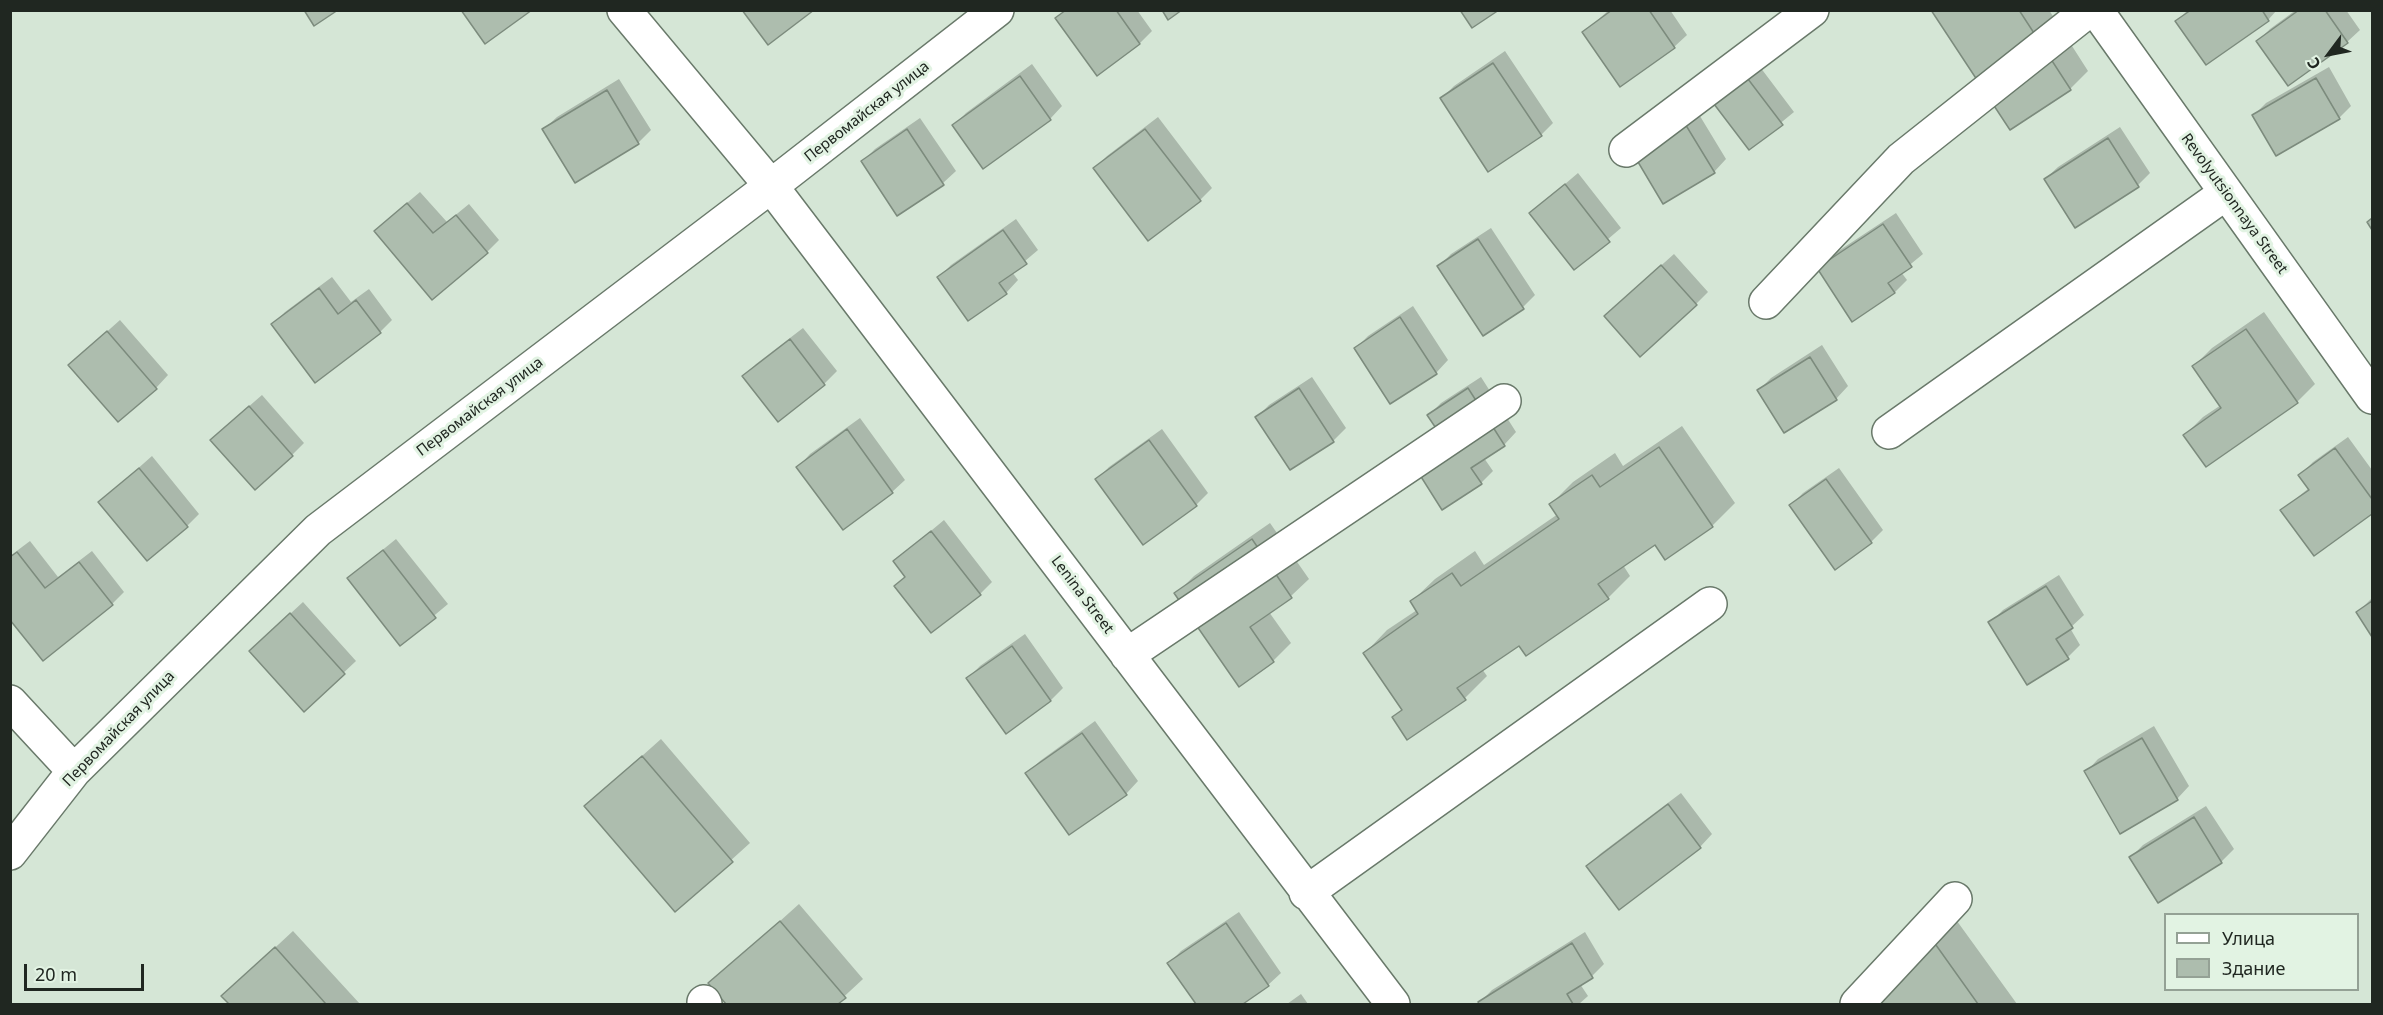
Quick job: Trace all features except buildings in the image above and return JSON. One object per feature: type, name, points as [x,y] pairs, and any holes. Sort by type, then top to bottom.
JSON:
[{"type":"street","name":"Lenina Street","points":[[624,10],[771,186],[1393,1005]]},
{"type":"street","name":"Первомайская улица","points":[[10,853],[74,771],[318,530],[771,186],[997,10]]},
{"type":"street","points":[[1626,150],[1812,10]]},
{"type":"street","points":[[1766,302],[1901,159],[2089,10]]},
{"type":"street","name":"Revolyutsionnaya Street","points":[[2096,10],[2373,398]]},
{"type":"street","points":[[1889,432],[2226,193]]},
{"type":"street","points":[[1127,655],[1504,401]]},
{"type":"street","points":[[1306,893],[1710,604]]},
{"type":"street","points":[[10,702],[74,771]]},
{"type":"street","points":[[1857,1005],[1955,899]]}]
